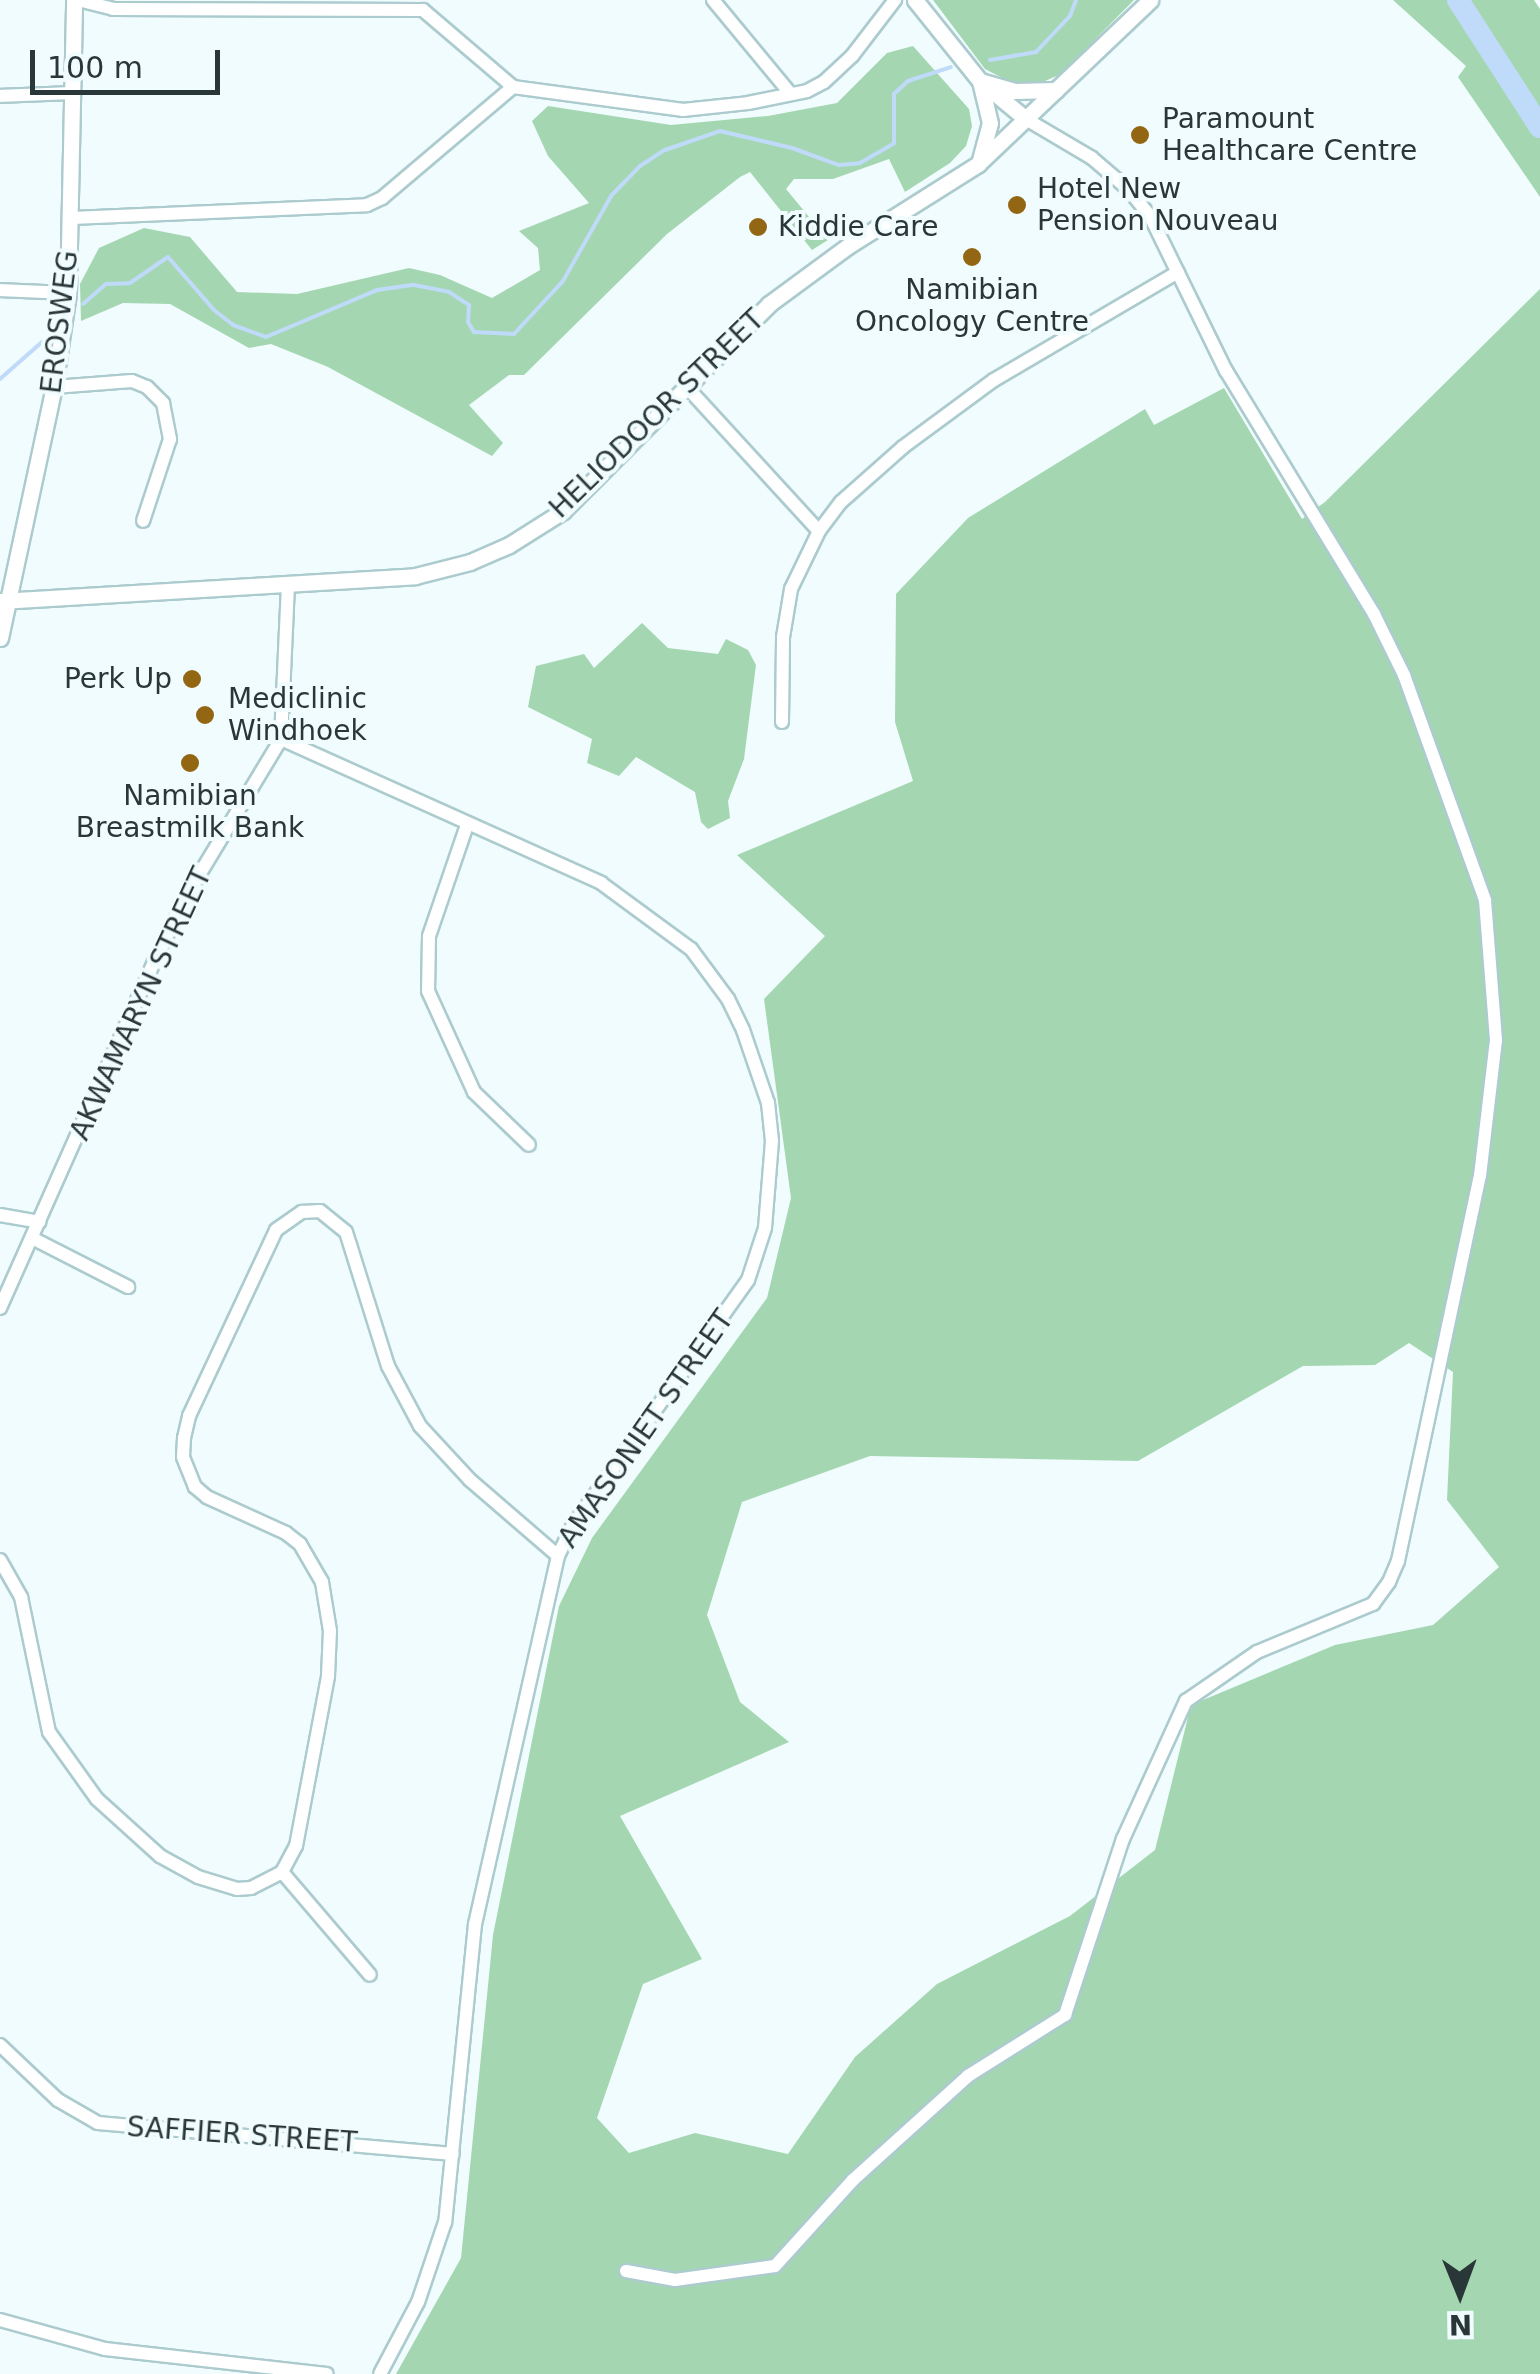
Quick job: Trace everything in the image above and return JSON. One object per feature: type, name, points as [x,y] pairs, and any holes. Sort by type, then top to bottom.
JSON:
[{"type":"street","points":[[76,0],[113,9],[254,5],[422,10],[513,87],[683,110],[807,91],[838,72],[895,0]]},
{"type":"street","name":"EROSWEG","points":[[0,638],[4,600],[54,387],[68,293],[76,0]]},
{"type":"street","points":[[713,0],[790,94]]},
{"type":"street","points":[[626,2271],[675,2280],[775,2266],[853,2180],[968,2076],[1065,2015],[1124,1839],[1186,1701],[1257,1652],[1373,1604],[1398,1560],[1480,1176],[1496,1040],[1494,970],[1485,900],[1404,675],[1374,614],[1226,371],[1150,216],[1128,189],[1092,158],[1026,118],[980,81],[915,0]]},
{"type":"street","name":"HELIODOOR STREET","points":[[4,600],[415,576],[487,556],[563,511],[769,304],[823,263],[978,164],[1150,0]]},
{"type":"street","points":[[980,81],[1014,91],[1056,90]]},
{"type":"street","points":[[978,164],[990,123],[980,81]]},
{"type":"street","points":[[72,218],[367,205],[382,198],[513,87]]},
{"type":"street","points":[[0,96],[72,93]]},
{"type":"street","points":[[782,722],[785,614],[798,566],[818,530],[866,476],[960,404],[1044,346],[1178,272]]},
{"type":"street","points":[[0,290],[68,293]]},
{"type":"street","points":[[54,387],[132,381],[148,387],[163,403],[170,440],[143,521]]},
{"type":"street","points":[[685,385],[818,530]]},
{"type":"street","name":"AKWAMARYN STREET","points":[[0,1308],[178,915],[281,739],[288,585]]},
{"type":"street","name":"AMASONIET STREET","points":[[281,739],[601,883],[691,949],[728,999],[768,1103],[772,1141],[769,1204],[748,1280],[573,1525],[558,1556],[475,1924],[453,2154],[440,2240],[412,2316],[380,2374]]},
{"type":"street","points":[[467,825],[428,936],[428,992],[474,1092],[529,1145]]},
{"type":"street","points":[[0,1560],[21,1598],[49,1732],[97,1799],[160,1856],[198,1877],[237,1889],[266,1883],[282,1872],[296,1846],[328,1676],[330,1632],[322,1582],[313,1562],[286,1533],[207,1497],[195,1487],[183,1457],[189,1416],[276,1230],[302,1212],[320,1211],[335,1218],[346,1232],[388,1366],[420,1426],[456,1467],[558,1556]]},
{"type":"street","points":[[0,1215],[38,1222]]},
{"type":"street","points":[[32,1238],[128,1287]]},
{"type":"street","points":[[282,1872],[370,1975]]},
{"type":"street","name":"SAFFIER STREET","points":[[0,2045],[58,2100],[98,2123],[453,2154]]},
{"type":"street","points":[[0,2320],[105,2349],[327,2374]]},
{"type":"green space","points":[[933,0],[1134,0],[1061,74],[1036,85],[1010,82],[985,69]]},
{"type":"green space","points":[[1393,0],[1534,0],[1540,9],[1540,197],[1458,77],[1466,66]]},
{"type":"green space","points":[[913,46],[969,109],[972,126],[966,146],[950,163],[905,192],[889,159],[833,179],[794,179],[786,189],[828,240],[812,250],[750,172],[740,177],[667,234],[524,375],[509,375],[469,405],[503,443],[492,456],[328,367],[271,344],[249,348],[170,304],[123,303],[81,321],[80,284],[99,248],[144,228],[190,237],[237,292],[297,294],[409,268],[440,275],[492,298],[540,270],[538,248],[519,231],[589,203],[548,156],[532,121],[548,106],[671,125],[768,116],[837,103],[887,53]]},
{"type":"green space","points":[[1540,289],[1540,2374],[396,2374],[461,2258],[493,1935],[559,1606],[592,1538],[767,1298],[791,1198],[764,999],[825,936],[737,855],[913,781],[895,722],[896,594],[968,518],[1145,409],[1154,425],[1224,388],[1302,519],[1325,502]],"holes":[[[1409,1343],[1453,1372],[1447,1500],[1499,1567],[1433,1625],[1335,1645],[1191,1705],[1155,1850],[1070,1916],[937,1984],[855,2057],[788,2154],[695,2133],[629,2153],[597,2118],[643,1984],[702,1959],[620,1816],[789,1742],[740,1702],[707,1615],[742,1502],[870,1456],[1138,1461],[1303,1366],[1375,1365]]]},
{"type":"green space","points":[[642,623],[668,648],[718,654],[726,639],[748,650],[756,665],[744,759],[728,801],[730,818],[708,829],[701,822],[695,792],[636,757],[619,776],[587,763],[592,739],[528,707],[536,666],[584,654],[594,668]]},
{"type":"waterway","points":[[990,60],[1036,52],[1070,16],[1076,0]]},
{"type":"waterway","points":[[1458,0],[1540,127]]},
{"type":"waterway","points":[[83,304],[106,284],[130,283],[168,257],[214,310],[233,325],[266,337],[377,290],[414,285],[449,292],[469,305],[468,322],[474,332],[514,334],[563,281],[611,196],[640,166],[665,150],[720,131],[792,148],[839,165],[860,163],[894,143],[894,94],[908,81],[951,67]]},
{"type":"waterway","points":[[0,379],[42,342]]},
{"type":"place","name":"Paramount Healthcare Centre","points":[[1140,135]]},
{"type":"place","name":"Hotel New Pension Nouveau","points":[[1017,205]]},
{"type":"place","name":"Kiddie Care","points":[[758,227]]},
{"type":"place","name":"Namibian Oncology Centre","points":[[972,257]]},
{"type":"place","name":"Perk Up","points":[[192,679]]},
{"type":"place","name":"Mediclinic Windhoek","points":[[205,715]]},
{"type":"place","name":"Namibian Breastmilk Bank","points":[[190,763]]}]
